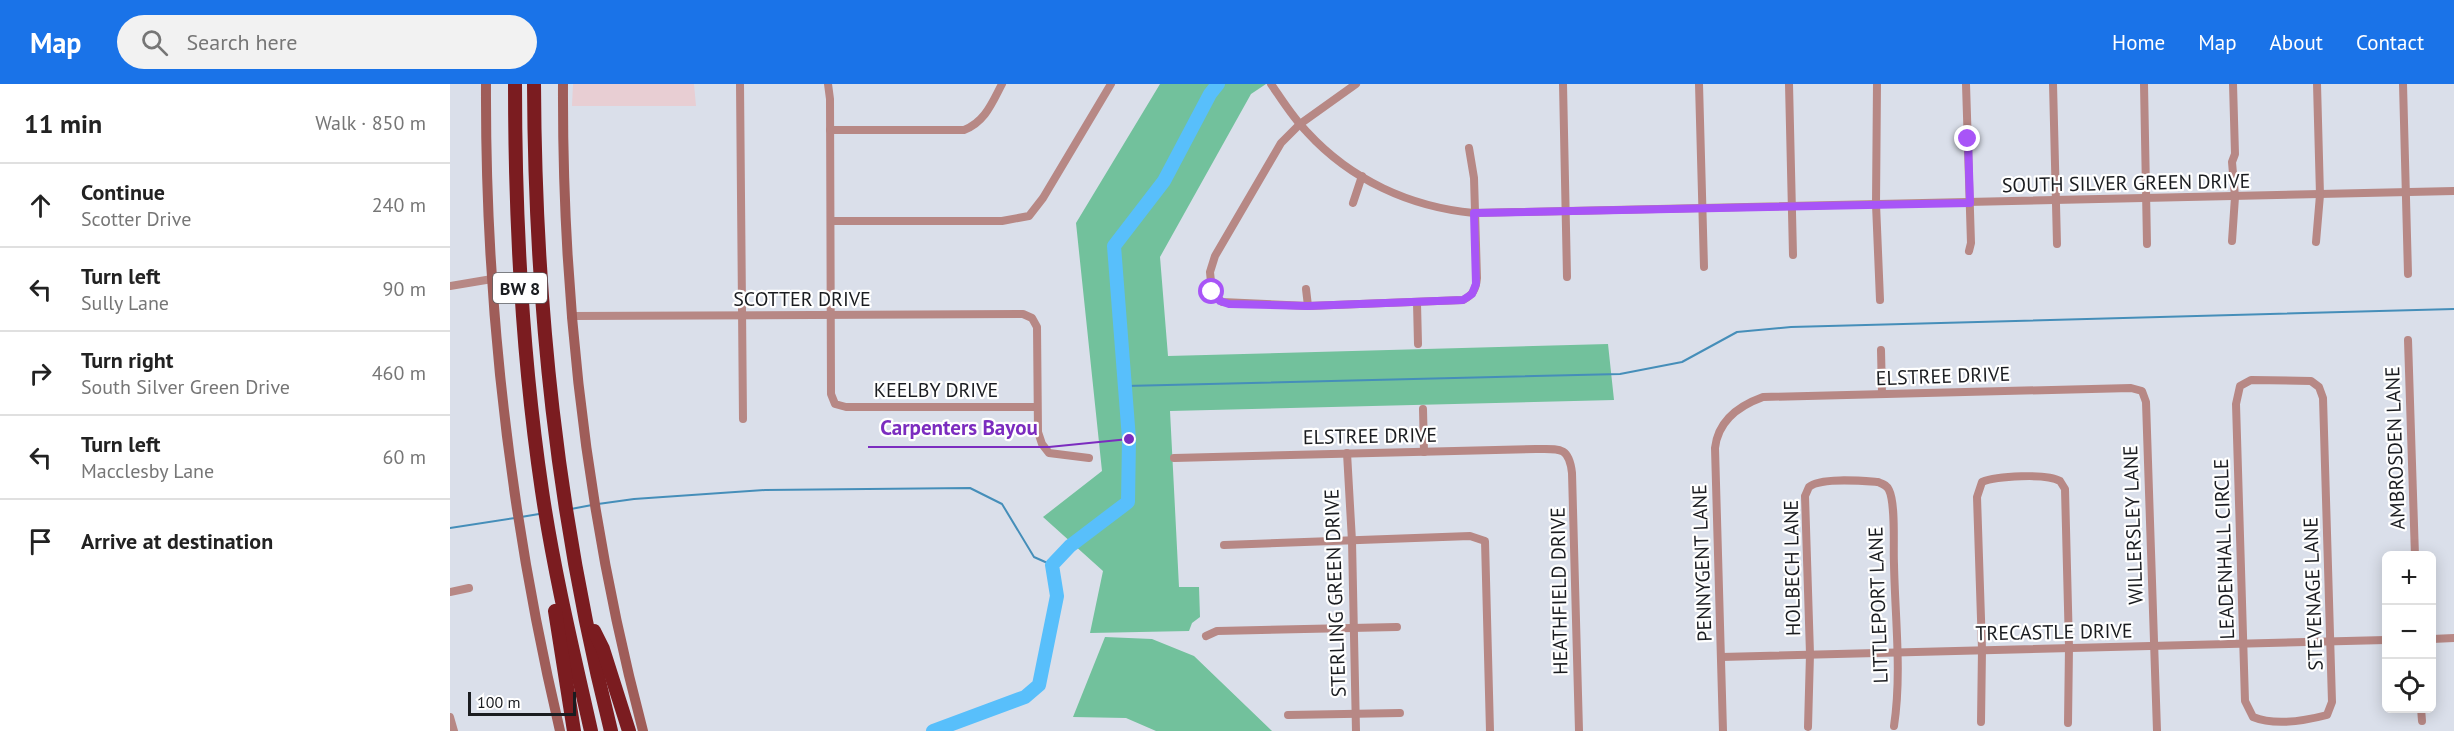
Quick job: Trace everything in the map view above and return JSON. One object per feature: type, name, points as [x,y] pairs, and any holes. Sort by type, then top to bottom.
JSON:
[{"type":"highway","name":"BW 8","points":[[515,84],[518,263],[542,490],[557,582],[591,731]]},
{"type":"highway","name":"BW 8","points":[[534,84],[534,183],[545,351],[568,525],[583,608],[611,731]]},
{"type":"highway","points":[[557,582],[554,605],[574,731]]},
{"type":"highway","points":[[583,608],[603,649],[629,731]]},
{"type":"main road","name":"BW 8","points":[[486,84],[488,208],[501,390],[519,531],[541,649],[560,731]]},
{"type":"main road","name":"BW 8","points":[[563,84],[563,187],[572,316],[591,483],[611,597],[643,731]]},
{"type":"street","points":[[740,84],[742,96],[743,419]]},
{"type":"street","points":[[828,84],[832,316]]},
{"type":"street","points":[[830,130],[964,130],[975,125],[985,116],[1002,84]]},
{"type":"street","points":[[831,221],[1002,220],[1029,216],[1043,198],[1111,84]]},
{"type":"street","name":"SOUTH SILVER GREEN DRIVE","points":[[1271,84],[1300,124],[1328,153],[1362,176],[1410,200],[1474,213],[2454,191]]},
{"type":"street","points":[[1356,84],[1300,124],[1281,143],[1211,265],[1212,292],[1222,302],[1308,306],[1417,303],[1463,300],[1469,297],[1476,284],[1474,178],[1469,148]]},
{"type":"street","points":[[1563,84],[1567,277]]},
{"type":"street","points":[[1700,84],[1704,267]]},
{"type":"street","points":[[1789,84],[1792,255]]},
{"type":"street","points":[[1877,84],[1876,204],[1880,300]]},
{"type":"street","points":[[1966,84],[1971,243],[1968,251]]},
{"type":"street","points":[[2053,84],[2057,244]]},
{"type":"street","points":[[2144,84],[2148,199],[2147,244]]},
{"type":"street","points":[[2232,241],[2235,196],[2232,162],[2235,154],[2233,84]]},
{"type":"street","points":[[2316,242],[2320,195],[2317,84]]},
{"type":"street","points":[[2403,84],[2408,274]]},
{"type":"street","points":[[1353,203],[1362,176]]},
{"type":"street","points":[[450,286],[492,279]]},
{"type":"street","points":[[1306,289],[1308,306]]},
{"type":"street","points":[[1417,303],[1418,344]]},
{"type":"street","name":"SCOTTER DRIVE","points":[[572,316],[1023,314],[1032,318],[1037,327],[1037,406]]},
{"type":"street","name":"KEELBY DRIVE","points":[[832,316],[831,393],[835,404],[846,407],[1037,406]]},
{"type":"street","name":"AMBROSDEN LANE","points":[[2408,340],[2415,551]]},
{"type":"street","points":[[1881,350],[1882,394]]},
{"type":"street","name":"STEVENAGE LANE","points":[[2240,386],[2251,380],[2304,380],[2311,381],[2319,387],[2324,408],[2331,641],[2332,702],[2327,716],[2307,720],[2262,721],[2253,717],[2248,710]]},
{"type":"street","name":"LEADENHALL CIRCLE","points":[[2240,386],[2236,404],[2243,644],[2248,710]]},
{"type":"street","name":"ELSTREE DRIVE","points":[[1745,406],[1763,398],[2132,388],[2142,391]]},
{"type":"street","name":"WILLERSLEY LANE","points":[[2142,391],[2146,402],[2157,731]]},
{"type":"street","points":[[1037,406],[1038,432],[1042,444],[1049,453],[1089,458]]},
{"type":"street","name":"PENNYGENT LANE","points":[[1723,731],[1715,448],[1716,437],[1726,419],[1745,406]]},
{"type":"street","points":[[1423,409],[1424,452]]},
{"type":"street","name":"ELSTREE DRIVE","points":[[1174,458],[1536,449],[1559,449],[1565,452]]},
{"type":"street","name":"HEATHFIELD DRIVE","points":[[1565,452],[1571,463],[1572,473],[1579,731]]},
{"type":"street","name":"STERLING GREEN DRIVE","points":[[1347,453],[1352,541],[1356,731]]},
{"type":"street","points":[[1981,722],[1982,650],[1977,497],[1983,482],[1991,478],[2056,478],[2065,489],[2069,647],[2068,723]]},
{"type":"street","name":"HOLBECH LANE","points":[[1808,727],[1810,654],[1805,496],[1808,488],[1819,482],[1868,481],[1885,484]]},
{"type":"street","name":"LITTLEPORT LANE","points":[[1885,484],[1891,500],[1897,652],[1898,700],[1894,726]]},
{"type":"street","points":[[1224,545],[1470,536],[1485,541],[1490,731]]},
{"type":"street","points":[[450,592],[469,588]]},
{"type":"street","points":[[1206,636],[1217,631],[1397,627]]},
{"type":"street","points":[[2436,639],[2454,639]]},
{"type":"street","name":"TRECASTLE DRIVE","points":[[1721,657],[2382,640]]},
{"type":"street","points":[[1288,715],[1400,713]]},
{"type":"street","points":[[2421,713],[2422,721]]},
{"type":"street","points":[[450,717],[454,731]]},
{"type":"shaded area","points":[[573,84],[694,84],[696,106],[572,106]]},
{"type":"green space","points":[[1160,84],[1266,84],[1251,94],[1160,257],[1168,356],[1608,344],[1614,400],[1170,411],[1179,587],[1199,587],[1200,617],[1192,623],[1189,631],[1090,633],[1103,571],[1043,517],[1102,471],[1076,223]]},
{"type":"green space","points":[[1105,637],[1152,639],[1194,656],[1272,731],[1156,731],[1126,718],[1073,717]]},
{"type":"waterway","points":[[933,731],[1025,697],[1039,685],[1057,596],[1052,565],[1070,546],[1128,502],[1129,439],[1114,246],[1164,181],[1210,94],[1218,84]]},
{"type":"waterway","points":[[1125,386],[1620,374],[1682,362],[1737,332],[1791,327],[2454,309]]},
{"type":"waterway","points":[[598,504],[634,499],[765,490],[970,488],[1002,504],[1034,557],[1052,565]]},
{"type":"waterway","points":[[571,509],[592,505]]},
{"type":"waterway","points":[[521,517],[539,514]]},
{"type":"waterway","points":[[450,528],[515,518]]},
{"type":"place","name":"Carpenters Bayou","points":[[1129,439]]},
{"type":"route","points":[[1212,292],[1220,301],[1229,304],[1308,306],[1463,300],[1475,290],[1477,278],[1474,213],[1970,203],[1968,139]]}]
